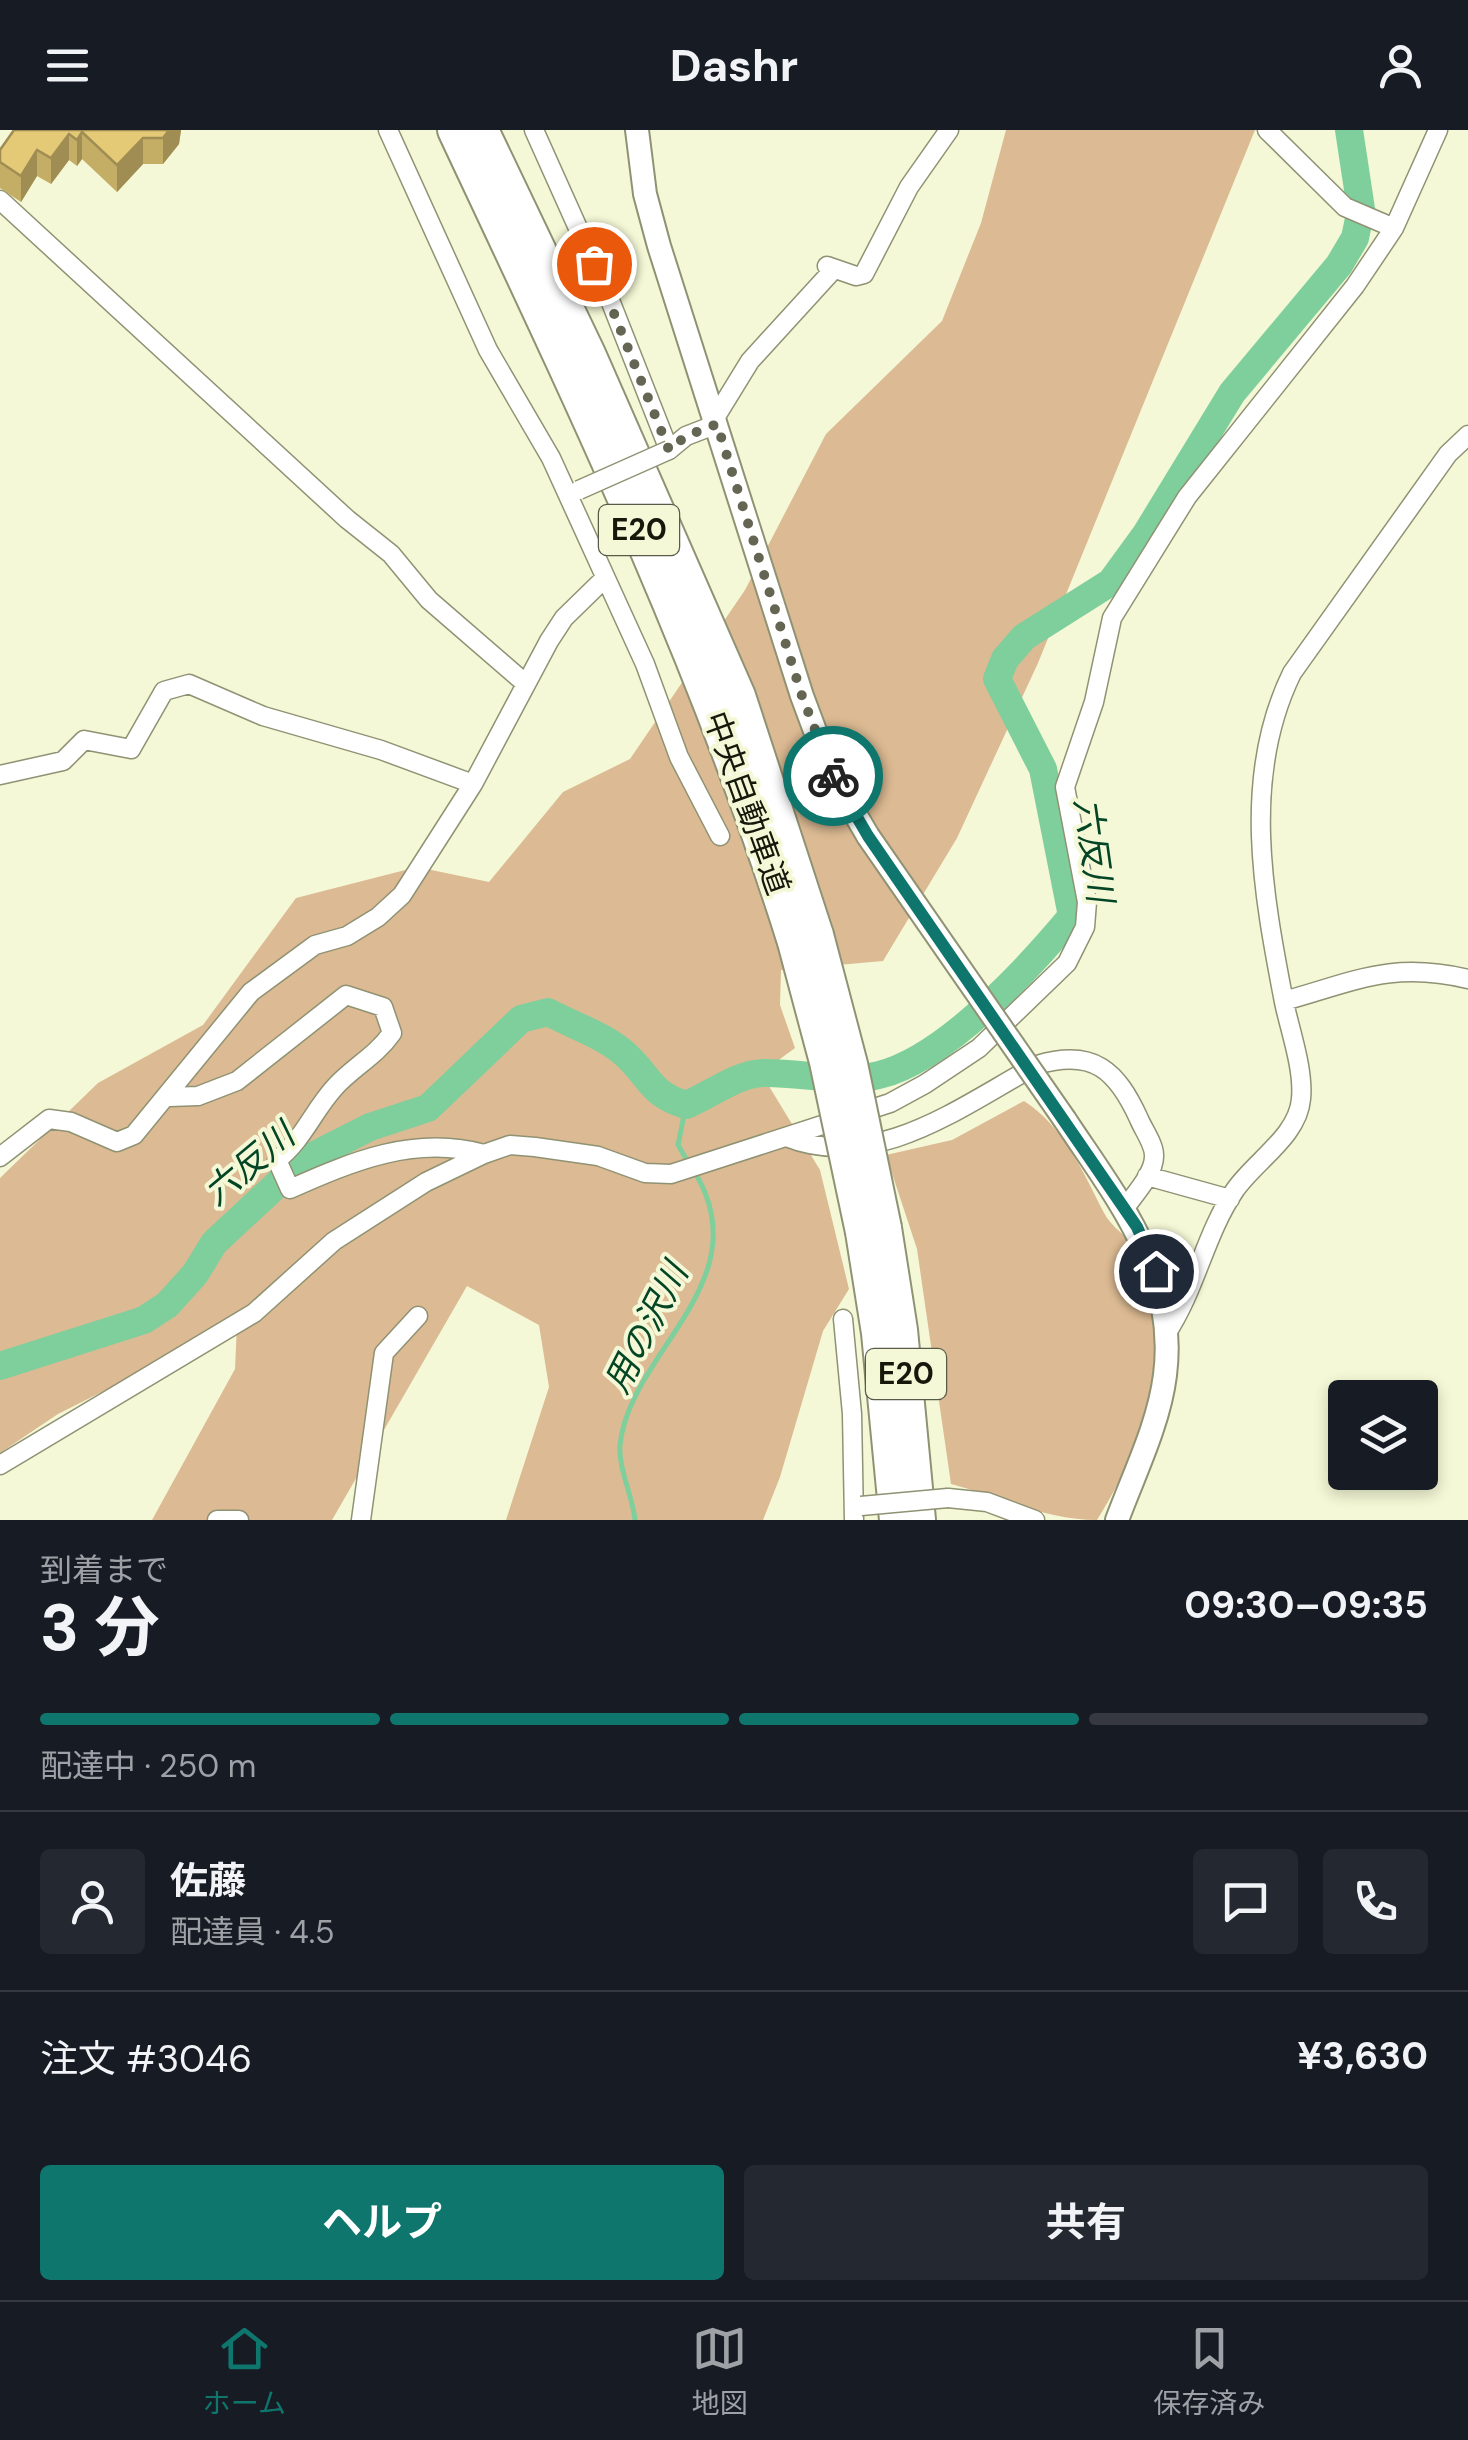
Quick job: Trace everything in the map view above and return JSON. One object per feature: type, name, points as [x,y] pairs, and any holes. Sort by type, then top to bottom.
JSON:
[{"type":"highway","name":"中央自動車道","points":[[454,130],[662,580],[806,938]]},
{"type":"highway","name":"中央自動車道","points":[[482,130],[589,354],[739,696],[806,938],[826,1062],[901,1330],[919,1520]]},
{"type":"highway","name":"中央自動車道","points":[[874,1230],[878,1333],[896,1520]]},
{"type":"street","points":[[388,130],[465,304],[573,492],[679,757],[720,836]]},
{"type":"street","points":[[534,130],[608,295],[669,450]]},
{"type":"street","points":[[637,130],[645,194],[830,771],[868,836],[1124,1209],[1156,1271],[1166,1334],[1165,1377],[1117,1520]]},
{"type":"street","points":[[573,492],[669,450],[716,421],[750,361],[830,268],[856,276],[864,274],[909,187],[949,130]]},
{"type":"street","points":[[1266,130],[1344,207],[1394,228]]},
{"type":"street","points":[[0,1465],[254,1313],[334,1240],[426,1182],[484,1154],[510,1145],[598,1156],[645,1173],[682,1171],[890,1102],[979,1048],[1067,962],[1084,927],[1087,902],[1064,787],[1094,702],[1112,618],[1187,496],[1336,311],[1394,228],[1438,130]]},
{"type":"street","points":[[0,200],[390,554],[429,600],[526,684]]},
{"type":"street","points":[[1166,1334],[1184,1308],[1230,1199],[1298,1113],[1302,1096],[1263,898],[1260,849],[1266,762],[1281,694],[1448,454],[1468,435]]},
{"type":"street","points":[[0,1157],[48,1119],[71,1122],[117,1142],[134,1135],[169,1097],[251,992],[315,946],[348,936],[378,917],[402,894],[473,784],[564,618],[605,578]]},
{"type":"street","points":[[0,775],[62,761],[84,740],[130,749],[164,691],[189,684],[263,716],[381,750],[473,784]]},
{"type":"street","points":[[1284,1001],[1390,971],[1414,969],[1468,979]]},
{"type":"street","points":[[169,1097],[198,1096],[237,1081],[331,1002],[346,996],[383,1007],[392,1033],[380,1051],[325,1098],[295,1146],[277,1160],[290,1189],[358,1159],[401,1150],[458,1146],[484,1154]]},
{"type":"street","points":[[786,1137],[825,1149],[888,1142],[1037,1065],[1068,1059],[1105,1069],[1122,1082],[1154,1154],[1147,1176],[1124,1209]]},
{"type":"street","points":[[1147,1176],[1230,1199]]},
{"type":"street","points":[[361,1520],[384,1353],[418,1316]]},
{"type":"street","points":[[843,1319],[856,1511],[948,1498],[988,1502],[1036,1520]]},
{"type":"street","points":[[218,1520],[239,1520]]},
{"type":"shaded area","points":[[1006,130],[1255,130],[1038,663],[957,838],[883,961],[781,970],[780,1005],[795,1048],[761,1073],[820,1170],[849,1289],[823,1331],[780,1477],[763,1520],[506,1520],[549,1387],[539,1325],[467,1286],[332,1520],[152,1520],[235,1369],[237,1324],[58,1414],[0,1453],[0,1178],[98,1083],[203,1025],[296,898],[417,867],[489,882],[563,792],[630,759],[745,590],[826,434],[942,321],[981,223]]},
{"type":"shaded area","points":[[1024,1101],[1061,1136],[1106,1217],[1139,1251],[1154,1310],[1156,1341],[1147,1404],[1127,1465],[1097,1520],[1042,1512],[951,1484],[917,1249],[886,1155],[952,1140]]},
{"type":"building","points":[[14,130],[169,130],[163,138],[143,138],[117,165],[82,132],[77,140],[69,134],[51,158],[37,150],[21,176],[0,162],[0,150]]},
{"type":"waterway","name":"六反川","points":[[0,1366],[144,1320],[167,1305],[195,1274],[214,1243],[301,1162],[370,1127],[428,1108],[521,1019],[548,1012],[599,1036],[626,1055],[658,1090],[686,1105],[753,1074],[851,1078],[879,1075],[931,1051],[984,1009],[1072,916],[1043,769],[997,679],[1005,659],[1024,637],[1111,582],[1146,534],[1232,393],[1339,265],[1355,238],[1361,209],[1349,130]]},
{"type":"waterway","name":"用の沢川","points":[[686,1105],[678,1145],[688,1162]]},
{"type":"waterway","name":"用の沢川","points":[[635,1520],[620,1454],[629,1411],[703,1282],[712,1247],[711,1211],[694,1171]]},
{"type":"way so far","points":[[594,264],[669,450],[686,436],[717,424],[802,696],[833,776]]},
{"type":"route","points":[[833,776],[868,836],[1137,1227],[1156,1271]]}]
